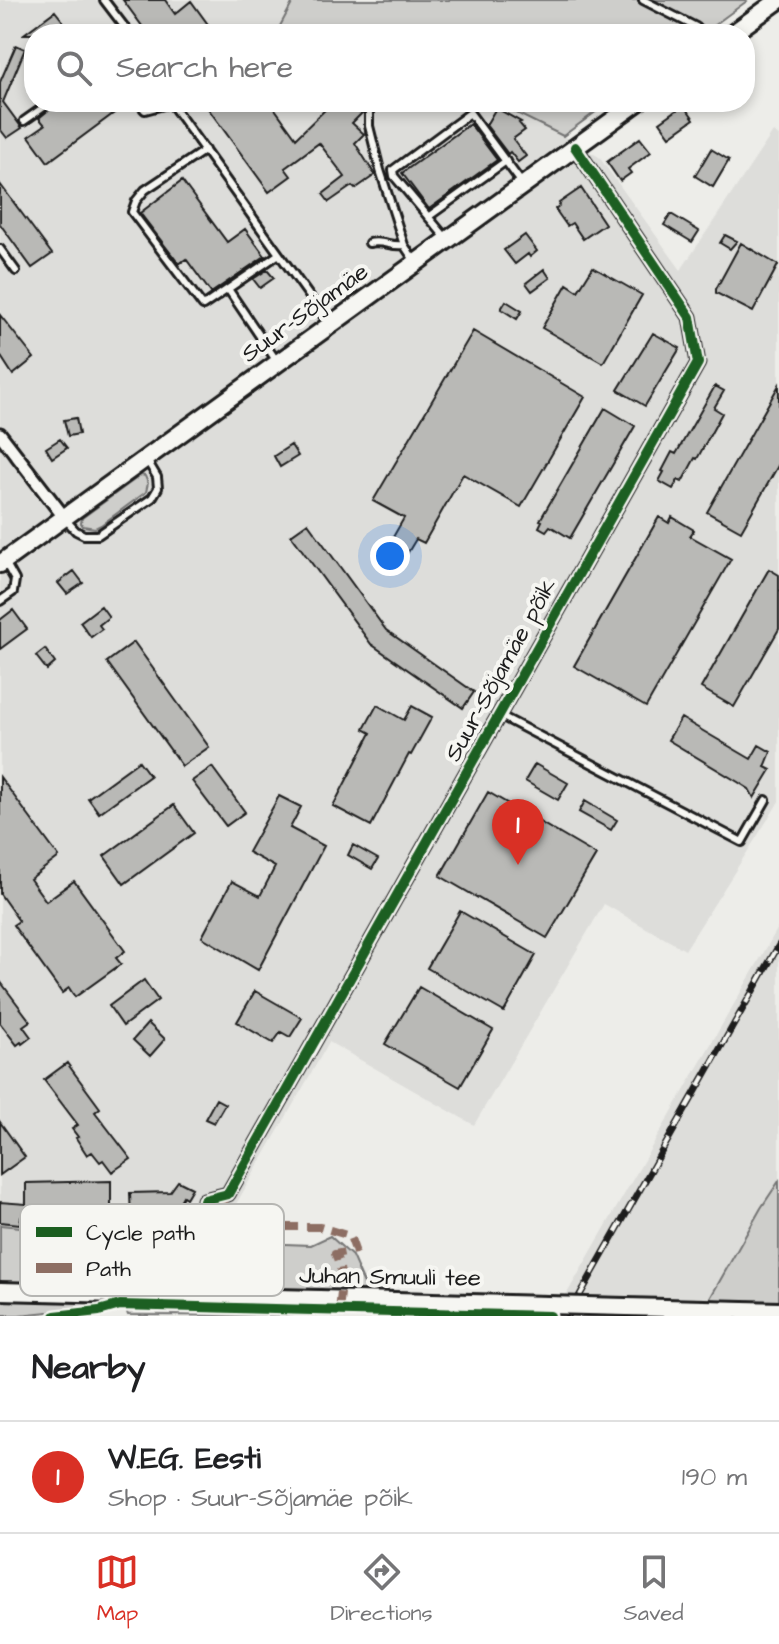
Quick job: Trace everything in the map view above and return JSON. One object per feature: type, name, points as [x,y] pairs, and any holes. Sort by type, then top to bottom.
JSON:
[{"type":"main road","points":[[746,24],[779,0]]},
{"type":"main road","name":"Suur-Sõjamäe","points":[[2,562],[624,112]]},
{"type":"main road","name":"Juhan Smuuli tee","points":[[0,1291],[20,1292]]},
{"type":"main road","name":"Juhan Smuuli tee","points":[[199,1296],[779,1311]]},
{"type":"street","name":"Suur-Sõjamäe põik","points":[[204,1200],[228,1194],[698,363],[690,317],[575,147]]},
{"type":"street","points":[[0,434],[64,517]]},
{"type":"lane","points":[[104,0],[122,24]]},
{"type":"lane","points":[[643,0],[690,24]]},
{"type":"lane","points":[[24,121],[37,112]]},
{"type":"lane","points":[[177,112],[330,325]]},
{"type":"lane","points":[[369,112],[369,126],[380,170],[404,245],[416,263]]},
{"type":"lane","points":[[447,240],[394,176],[393,170],[470,113],[523,185]]},
{"type":"lane","points":[[205,150],[145,190],[132,212],[203,306],[279,254]]},
{"type":"lane","points":[[428,217],[506,161]]},
{"type":"lane","points":[[369,243],[380,241],[393,246],[404,245]]},
{"type":"lane","points":[[0,249],[16,271]]},
{"type":"lane","points":[[228,289],[278,363]]},
{"type":"lane","points":[[64,517],[76,531],[84,535],[98,535],[152,498],[158,488],[157,477],[146,458]]},
{"type":"lane","points":[[0,601],[13,592],[15,580],[2,562]]},
{"type":"lane","points":[[499,715],[742,842],[766,800]]},
{"type":"shaded area","points":[[0,0],[294,0],[281,24],[24,24],[24,112],[514,112],[599,157],[681,270],[773,132],[779,136],[779,801],[685,950],[604,904],[474,1125],[329,1042],[236,1204],[20,1204],[20,1227],[0,1225]]},
{"type":"shaded area","points":[[294,0],[747,1],[716,24],[281,24]]},
{"type":"shaded area","points":[[514,112],[595,112],[563,136]]},
{"type":"shaded area","points":[[141,475],[148,483],[146,492],[101,525],[95,528],[83,526],[82,518]]},
{"type":"shaded area","points":[[779,926],[779,1181],[700,1316],[554,1316]]},
{"type":"shaded area","points":[[779,1181],[779,1316],[700,1316],[761,1208]]},
{"type":"shaded area","points":[[0,1225],[20,1227],[20,1283],[0,1282]]},
{"type":"shaded area","points":[[330,1236],[352,1256],[365,1291],[284,1290],[284,1244],[311,1245]]},
{"type":"shaded area","points":[[0,1298],[98,1301],[86,1308],[0,1315]]},
{"type":"shaded area","points":[[126,1310],[306,1316],[128,1315]]},
{"type":"building","points":[[123,0],[165,0],[175,14],[191,1],[208,24],[141,24]]},
{"type":"building","points":[[55,11],[65,24],[37,24]]},
{"type":"building","points":[[16,45],[24,49],[3,102],[22,128],[7,138],[0,129],[0,82]]},
{"type":"building","points":[[46,112],[116,112],[48,162],[29,136],[45,125],[39,118]]},
{"type":"building","points":[[211,112],[277,112],[296,138],[323,112],[363,112],[352,123],[364,134],[355,143],[375,175],[329,202],[323,194],[345,177],[319,143],[285,168],[291,176],[269,192]]},
{"type":"building","points":[[494,112],[503,112],[521,122],[525,130],[513,139],[526,156],[518,162],[486,125]]},
{"type":"building","points":[[674,112],[689,112],[694,119],[670,136],[660,122]]},
{"type":"building","points":[[470,124],[497,160],[429,209],[402,173]]},
{"type":"building","points":[[640,138],[651,152],[628,169],[631,173],[620,181],[607,162]]},
{"type":"building","points":[[711,149],[729,160],[713,187],[695,176]]},
{"type":"building","points":[[182,181],[227,242],[245,229],[265,256],[211,293],[186,259],[179,264],[140,213]]},
{"type":"building","points":[[0,184],[52,254],[32,268],[0,224]]},
{"type":"building","points":[[581,188],[605,224],[583,239],[572,223],[567,226],[555,209]]},
{"type":"building","points":[[671,214],[699,231],[692,242],[664,225]]},
{"type":"building","points":[[525,235],[537,251],[515,264],[504,250]]},
{"type":"building","points":[[725,235],[737,241],[730,249],[720,243]]},
{"type":"building","points":[[741,243],[778,265],[753,312],[716,293]]},
{"type":"building","points":[[593,267],[642,295],[603,363],[542,328],[567,284],[578,291]]},
{"type":"building","points":[[544,269],[550,278],[532,291],[526,283]]},
{"type":"building","points":[[267,270],[274,278],[260,288],[253,279]]},
{"type":"building","points":[[506,301],[522,311],[517,319],[501,309]]},
{"type":"building","points":[[0,315],[34,358],[13,375],[0,355]]},
{"type":"building","points":[[473,331],[585,397],[521,507],[463,474],[424,543],[416,539],[407,554],[389,544],[404,518],[373,501]]},
{"type":"building","points":[[653,333],[680,348],[645,406],[618,390]]},
{"type":"building","points":[[779,385],[779,464],[741,531],[707,512]]},
{"type":"building","points":[[715,386],[724,391],[714,408],[722,413],[697,459],[682,482],[678,480],[673,489],[659,481],[662,471],[672,452],[676,454]]},
{"type":"building","points":[[605,408],[635,426],[570,538],[550,526],[546,531],[539,527],[540,520]]},
{"type":"building","points":[[76,418],[79,434],[68,436],[64,420]]},
{"type":"building","points":[[60,439],[67,448],[52,458],[46,448]]},
{"type":"building","points":[[291,445],[298,456],[280,467],[274,456]]},
{"type":"building","points":[[659,517],[669,523],[672,517],[694,530],[690,536],[731,559],[646,707],[574,666]]},
{"type":"building","points":[[308,523],[386,630],[474,692],[463,708],[371,644],[291,535]]},
{"type":"building","points":[[769,569],[779,575],[779,629],[734,707],[701,688]]},
{"type":"building","points":[[74,571],[83,583],[67,594],[58,583]]},
{"type":"building","points":[[101,606],[109,617],[99,625],[102,629],[91,637],[80,622]]},
{"type":"building","points":[[13,610],[27,629],[0,649],[0,620]]},
{"type":"building","points":[[134,642],[209,747],[182,766],[107,662]]},
{"type":"building","points":[[45,649],[55,663],[47,670],[36,656]]},
{"type":"building","points":[[505,650],[514,655],[498,684],[488,678]]},
{"type":"building","points":[[377,705],[404,720],[412,706],[432,717],[371,826],[333,806],[371,733],[364,729]]},
{"type":"building","points":[[681,718],[751,759],[759,745],[771,752],[765,767],[771,770],[754,798],[749,789],[668,740]]},
{"type":"building","points":[[139,761],[150,776],[99,813],[88,798]]},
{"type":"building","points":[[535,764],[568,783],[558,800],[525,781]]},
{"type":"building","points":[[212,767],[245,812],[226,826],[192,781]]},
{"type":"building","points":[[0,777],[59,857],[30,879],[46,901],[74,881],[125,951],[116,958],[121,964],[75,997],[69,988],[62,993],[13,925],[19,921],[0,894]]},
{"type":"building","points":[[488,792],[596,855],[547,938],[440,876]]},
{"type":"building","points":[[279,796],[301,807],[290,828],[324,846],[258,970],[202,937],[232,881],[260,896],[275,867],[248,852]]},
{"type":"building","points":[[585,801],[617,820],[611,830],[579,812]]},
{"type":"building","points":[[174,805],[194,833],[124,884],[104,856]]},
{"type":"building","points":[[353,845],[378,859],[372,869],[348,855]]},
{"type":"building","points":[[460,911],[536,955],[504,1012],[427,968]]},
{"type":"building","points":[[144,980],[158,1000],[123,1026],[109,1006]]},
{"type":"building","points":[[0,981],[30,1021],[23,1026],[31,1037],[22,1044],[17,1045],[0,1023]]},
{"type":"building","points":[[419,987],[493,1030],[460,1087],[385,1044]]},
{"type":"building","points":[[255,991],[302,1018],[290,1037],[281,1032],[273,1043],[237,1022]]},
{"type":"building","points":[[148,1023],[165,1039],[150,1056],[133,1040]]},
{"type":"building","points":[[67,1063],[100,1108],[95,1112],[131,1159],[112,1172],[92,1152],[87,1155],[72,1129],[78,1125],[44,1080]]},
{"type":"building","points":[[216,1099],[225,1104],[214,1123],[205,1119]]},
{"type":"building","points":[[0,1122],[25,1157],[0,1175]]},
{"type":"building","points":[[111,1181],[111,1204],[26,1204],[26,1183]]},
{"type":"building","points":[[178,1181],[192,1188],[178,1204],[130,1204],[130,1193],[170,1192]]},
{"type":"building","points":[[0,1202],[26,1204],[20,1204],[20,1224],[0,1222]]},
{"type":"railway","points":[[568,1316],[779,945]]},
{"type":"marked path","points":[[223,1204],[228,1194]]},
{"type":"marked path","points":[[284,1227],[320,1227],[350,1236],[355,1250],[335,1254],[341,1276],[338,1316]]},
{"type":"cycle path","points":[[204,1200],[228,1194],[698,363],[690,317],[575,147]]},
{"type":"cycle path","points":[[55,1316],[99,1311],[120,1305],[550,1316]]},
{"type":"place","name":"W.EG. Eesti","points":[[518,865]]}]
